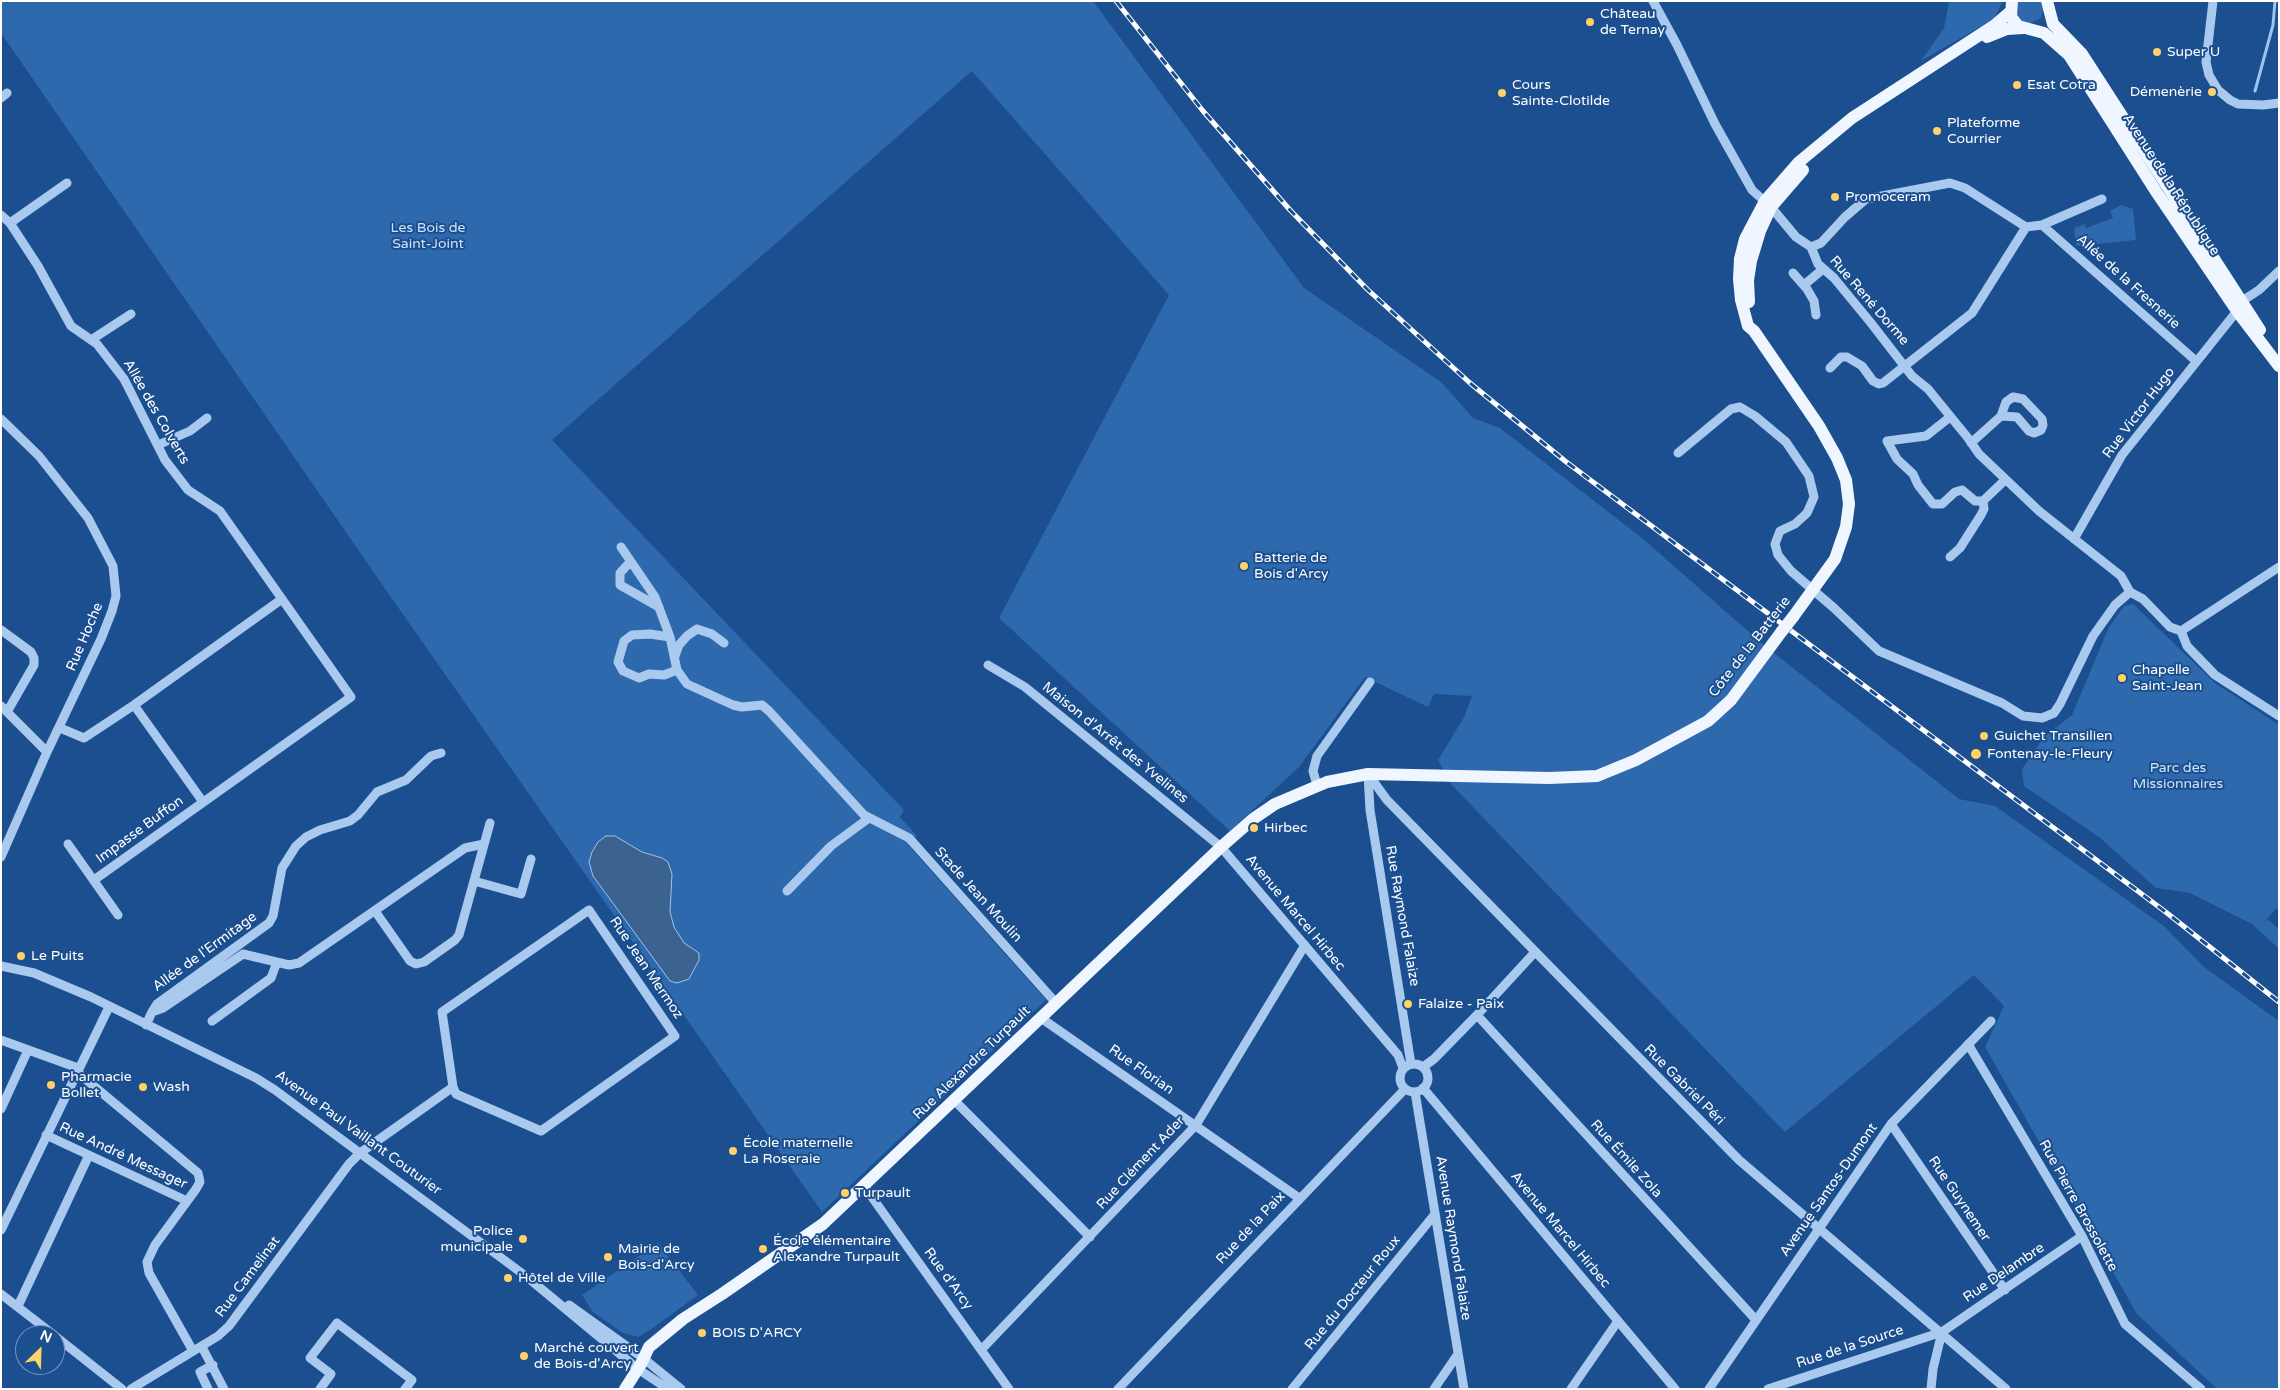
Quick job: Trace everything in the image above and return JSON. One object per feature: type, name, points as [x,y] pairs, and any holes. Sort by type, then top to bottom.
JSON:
[{"type":"main road","name":"Avenue de la République","points":[[2027,29],[2043,25],[2049,5]]},
{"type":"main road","name":"Avenue de la République","points":[[2049,5],[2053,24],[2082,54],[2279,366]]},
{"type":"main road","points":[[1768,204],[1799,162],[1852,118],[1995,25],[2011,7]]},
{"type":"main road","name":"Avenue de la République","points":[[2011,7],[2014,22],[2027,29],[2044,33],[2069,55],[2157,193],[2279,359]]},
{"type":"main road","points":[[1768,204],[1804,168],[1858,124],[1896,97],[1985,38],[2007,29],[2027,29]]},
{"type":"main road","name":"Côte de la Batterie","points":[[1398,774],[1549,778],[1597,776],[1636,760],[1708,721],[1731,700],[1835,559],[1846,527],[1849,504],[1846,480],[1837,458],[1819,426],[1754,331],[1748,326],[1741,300],[1740,269],[1745,239],[1768,204]]},
{"type":"main road","name":"Rue Alexandre Turpault","points":[[625,1389],[641,1364],[648,1347],[683,1319],[823,1224],[1221,847],[1253,819],[1275,804],[1317,785],[1346,777],[1368,774],[1398,774]]},
{"type":"street","name":"Rue René Dorme","points":[[1653,1],[1677,45],[1715,124],[1752,190],[1768,204],[1796,236],[1811,247],[1813,256],[1865,315],[1912,376],[1928,389],[1978,454],[2038,511],[2121,576],[2130,592],[2143,599],[2170,627],[2180,631]]},
{"type":"street","points":[[2213,1],[2206,62],[2209,75],[2218,90],[2238,104],[2263,105],[2279,103]]},
{"type":"street","points":[[10,223],[67,183]]},
{"type":"street","points":[[1811,247],[1821,243],[1845,217],[1866,199],[1950,183],[1965,188],[2026,227],[2042,225],[2102,199]]},
{"type":"street","name":"Allée des Colverts","points":[[1,215],[10,223],[38,266],[71,326],[97,344],[124,379],[165,460],[188,490],[220,511],[282,599]]},
{"type":"street","name":"Allée de la Fresnerie","points":[[2042,225],[2196,361]]},
{"type":"street","points":[[1830,368],[1841,356],[1847,357],[1862,366],[1873,381],[1879,384],[1906,367],[1972,313],[2026,227]]},
{"type":"street","points":[[1804,285],[1824,269]]},
{"type":"street","name":"Rue Victor Hugo","points":[[2074,539],[2122,455],[2240,306],[2279,271]]},
{"type":"street","points":[[1794,272],[1814,301],[1816,315]]},
{"type":"street","points":[[91,340],[131,314]]},
{"type":"street","points":[[1971,443],[2001,416],[2009,399],[2018,397],[2023,399],[2042,419],[2044,426],[2039,432],[2034,433],[2017,417],[2001,416]]},
{"type":"street","points":[[1678,453],[1731,409],[1740,407],[1769,426],[1786,442],[1810,476],[1814,497],[1807,513],[1795,524],[1780,531],[1775,544],[1778,555],[1791,571],[1879,651],[2002,703],[2023,716],[2042,718],[2054,713],[2093,636],[2115,605],[2130,592]]},
{"type":"street","points":[[1950,417],[1926,436],[1888,441],[1889,447],[1900,463],[1913,474],[1918,486],[1933,504],[1942,504],[1955,492],[1962,490],[1975,500],[1983,501],[2006,480]]},
{"type":"street","points":[[158,445],[190,431],[207,418]]},
{"type":"street","name":"Rue Hoche","points":[[1,419],[39,456],[88,518],[113,566],[116,581],[116,596],[112,611],[1,857]]},
{"type":"street","points":[[1950,557],[1960,548],[1981,515],[1984,509],[1983,501]]},
{"type":"street","points":[[621,547],[630,562],[644,578],[659,607],[670,637],[677,670],[664,675],[649,674],[639,678],[623,671],[618,662],[624,641],[632,635],[650,634],[670,637]]},
{"type":"street","points":[[630,562],[620,574],[620,585],[659,607]]},
{"type":"street","points":[[2279,567],[2180,631],[2187,646],[2215,675],[2279,716]]},
{"type":"street","points":[[60,728],[84,738],[134,705],[282,599]]},
{"type":"street","name":"Impasse Buffon","points":[[94,880],[350,697],[282,599]]},
{"type":"street","points":[[674,657],[679,645],[697,629],[712,634],[724,643]]},
{"type":"street","points":[[1,630],[30,652],[34,658],[34,665],[4,709],[48,752]]},
{"type":"street","name":"Maison d'Arrêt des Yvelines","points":[[988,665],[1025,687],[1221,847]]},
{"type":"street","name":"Stade Jean Moulin","points":[[677,670],[687,684],[733,705],[742,707],[762,705],[769,711],[864,815],[909,838],[1056,1003]]},
{"type":"street","points":[[1317,785],[1313,771],[1317,756],[1370,682]]},
{"type":"street","points":[[134,705],[203,802]]},
{"type":"street","name":"Allée de l'Ermitage","points":[[152,1012],[157,1004],[269,922],[273,916],[278,884],[288,857],[306,837],[320,830],[350,821],[358,815],[376,792],[406,780],[431,756],[441,753]]},
{"type":"street","name":"Rue Gabriel Péri","points":[[1368,774],[1387,800],[1739,1160],[1942,1332],[2006,1389]]},
{"type":"street","name":"Rue Raymond Falaize","points":[[1368,774],[1370,810],[1407,1066]]},
{"type":"street","points":[[787,891],[831,846],[869,818]]},
{"type":"street","points":[[375,911],[410,961],[416,964],[424,962],[455,940],[459,935],[490,823]]},
{"type":"street","points":[[68,844],[118,916]]},
{"type":"street","points":[[146,1025],[152,1012],[163,1008],[243,954],[289,965],[299,963],[465,848],[484,844]]},
{"type":"street","name":"Avenue Marcel Hirbec","points":[[1221,847],[1407,1066]]},
{"type":"street","points":[[474,881],[521,894],[531,859]]},
{"type":"street","name":"Rue Jean Mermoz","points":[[589,910],[675,1036],[541,1131],[456,1094],[453,1087],[442,1012],[589,910]]},
{"type":"street","name":"Rue Clément Ader","points":[[982,1349],[1196,1125],[1305,945]]},
{"type":"street","points":[[1423,1067],[1428,1078],[1419,1090],[1405,1089],[1400,1077],[1407,1066],[1423,1067],[1434,1059],[1535,952]]},
{"type":"street","points":[[212,1021],[272,978],[277,962]]},
{"type":"street","name":"Avenue Paul Vaillant Couturier","points":[[1,966],[34,973],[60,983],[256,1078],[360,1152],[641,1364]]},
{"type":"street","points":[[1,1230],[5,1212],[46,1135],[109,1007]]},
{"type":"street","name":"Rue Émile Zola","points":[[1477,1015],[1756,1320]]},
{"type":"street","name":"Rue Florian","points":[[1041,1018],[1298,1198]]},
{"type":"street","name":"Avenue Santos-Dumont","points":[[1709,1389],[1891,1124],[1991,1021]]},
{"type":"street","points":[[1,1040],[77,1070],[198,1173],[200,1182],[154,1244],[147,1262],[149,1273],[192,1351]]},
{"type":"street","name":"Rue Pierre Brossolette","points":[[1968,1044],[2082,1236],[2125,1324],[2201,1389]]},
{"type":"street","points":[[1,1108],[28,1050]]},
{"type":"street","points":[[360,1152],[453,1087]]},
{"type":"street","name":"Rue de la Paix","points":[[1118,1389],[1298,1198],[1405,1089]]},
{"type":"street","name":"Avenue Marcel Hirbec","points":[[1419,1090],[1675,1389]]},
{"type":"street","name":"Avenue Raymond Falaize","points":[[1419,1090],[1435,1214],[1464,1389]]},
{"type":"street","points":[[954,1101],[1090,1237]]},
{"type":"street","name":"Rue Guynemer","points":[[1891,1124],[2005,1290]]},
{"type":"street","name":"Rue André Messager","points":[[46,1135],[187,1202]]},
{"type":"street","name":"Rue Camelinat","points":[[131,1389],[192,1351],[202,1347],[229,1326],[349,1164],[360,1152]]},
{"type":"street","points":[[18,1306],[89,1155]]},
{"type":"street","name":"Rue d'Arcy","points":[[864,1186],[1009,1389]]},
{"type":"street","name":"Rue du Docteur Roux","points":[[1292,1389],[1435,1214]]},
{"type":"street","name":"Rue Delambre","points":[[1942,1332],[2082,1236]]},
{"type":"street","points":[[1,1294],[42,1325]]},
{"type":"street","points":[[1572,1389],[1618,1321]]},
{"type":"street","points":[[320,1389],[331,1374],[310,1358],[338,1323],[412,1380],[405,1389]]},
{"type":"street","points":[[1931,1389],[1933,1369],[1942,1332]]},
{"type":"street","name":"Rue de la Source","points":[[1768,1389],[1942,1332]]},
{"type":"street","points":[[65,1343],[122,1389]]},
{"type":"street","points":[[202,1347],[224,1389]]},
{"type":"street","points":[[1434,1389],[1458,1354]]},
{"type":"street","points":[[641,1364],[668,1389]]},
{"type":"street","points":[[641,1364],[681,1389]]},
{"type":"street","points":[[208,1389],[200,1372],[213,1365]]},
{"type":"green space","name":"Les Bois de Saint-Joint","points":[[1,1],[1093,1],[1304,288],[1441,382],[1473,418],[1500,428],[1642,538],[1765,646],[1959,799],[1995,806],[2165,927],[2204,967],[2279,1021],[2279,1389],[2217,1389],[2137,1314],[1985,1047],[2004,1006],[1974,975],[1785,1132],[1450,783],[1438,760],[1464,717],[1472,696],[1434,694],[1428,707],[1365,677],[1299,767],[1230,831],[999,618],[1169,295],[972,71],[552,440],[904,810],[900,817],[917,836],[908,845],[1046,1000],[822,1212],[388,593],[1,33]]},
{"type":"green space","points":[[1949,1],[2003,1],[1994,19],[1921,61],[1944,28]]},
{"type":"green space","points":[[2018,1],[2040,1],[2043,9],[2041,18],[2029,24],[2020,20],[2017,17]]},
{"type":"green space","points":[[2121,205],[2133,209],[2136,240],[2076,246],[2074,228],[2085,224],[2086,228],[2113,218],[2110,211]]},
{"type":"green space","name":"Parc des Missionnaires","points":[[2133,604],[2215,683],[2279,725],[2279,906],[2264,922],[2268,919],[2277,928],[2279,927],[2279,949],[2252,924],[2190,893],[2156,888],[2099,837],[2024,786],[2022,769],[2044,737],[2072,715],[2108,629],[2124,606]]},
{"type":"green space","points":[[658,1243],[698,1295],[638,1337],[623,1333],[593,1312],[582,1295]]},
{"type":"shaded area","points":[[606,836],[615,836],[642,852],[662,858],[668,862],[672,874],[670,912],[674,927],[684,943],[699,953],[699,960],[689,979],[677,983],[670,981],[593,876],[589,862],[592,852],[598,842]]},
{"type":"waterway","points":[[2255,91],[2273,25],[2275,1]]},
{"type":"railway","points":[[1116,1],[1203,111],[1290,210],[1367,289],[1470,383],[1565,461],[2167,913],[2279,1002]]},
{"type":"place","name":"Château de Ternay","points":[[1590,22]]},
{"type":"place","name":"Super U","points":[[2157,52]]},
{"type":"place","name":"Esat Cotra","points":[[2017,85]]},
{"type":"place","name":"Démenèrie","points":[[2212,92]]},
{"type":"place","name":"Cours Sainte-Clotilde","points":[[1502,93]]},
{"type":"place","name":"Plateforme Courrier","points":[[1937,131]]},
{"type":"place","name":"Promoceram","points":[[1835,197]]},
{"type":"place","name":"Batterie de Bois d'Arcy","points":[[1244,566]]},
{"type":"place","name":"Chapelle Saint-Jean","points":[[2122,678]]},
{"type":"place","name":"Guichet Transilien","points":[[1984,736]]},
{"type":"place","name":"Fontenay-le-Fleury","points":[[1976,754]]},
{"type":"place","name":"Hirbec","points":[[1254,828]]},
{"type":"place","name":"Le Puits","points":[[21,956]]},
{"type":"place","name":"Falaize - Paix","points":[[1408,1004]]},
{"type":"place","name":"Pharmacie Bollet","points":[[51,1085]]},
{"type":"place","name":"Wash","points":[[143,1087]]},
{"type":"place","name":"École maternelle La Roseraie","points":[[733,1151]]},
{"type":"place","name":"Turpault","points":[[845,1193]]},
{"type":"place","name":"Police municipale","points":[[523,1239]]},
{"type":"place","name":"École élémentaire Alexandre Turpault","points":[[763,1249]]},
{"type":"place","name":"Mairie de Bois-d'Arcy","points":[[608,1257]]},
{"type":"place","name":"Hôtel de Ville","points":[[508,1278]]},
{"type":"place","name":"BOIS D'ARCY","points":[[702,1333]]},
{"type":"place","name":"Marché couvert de Bois-d'Arcy","points":[[524,1356]]}]
